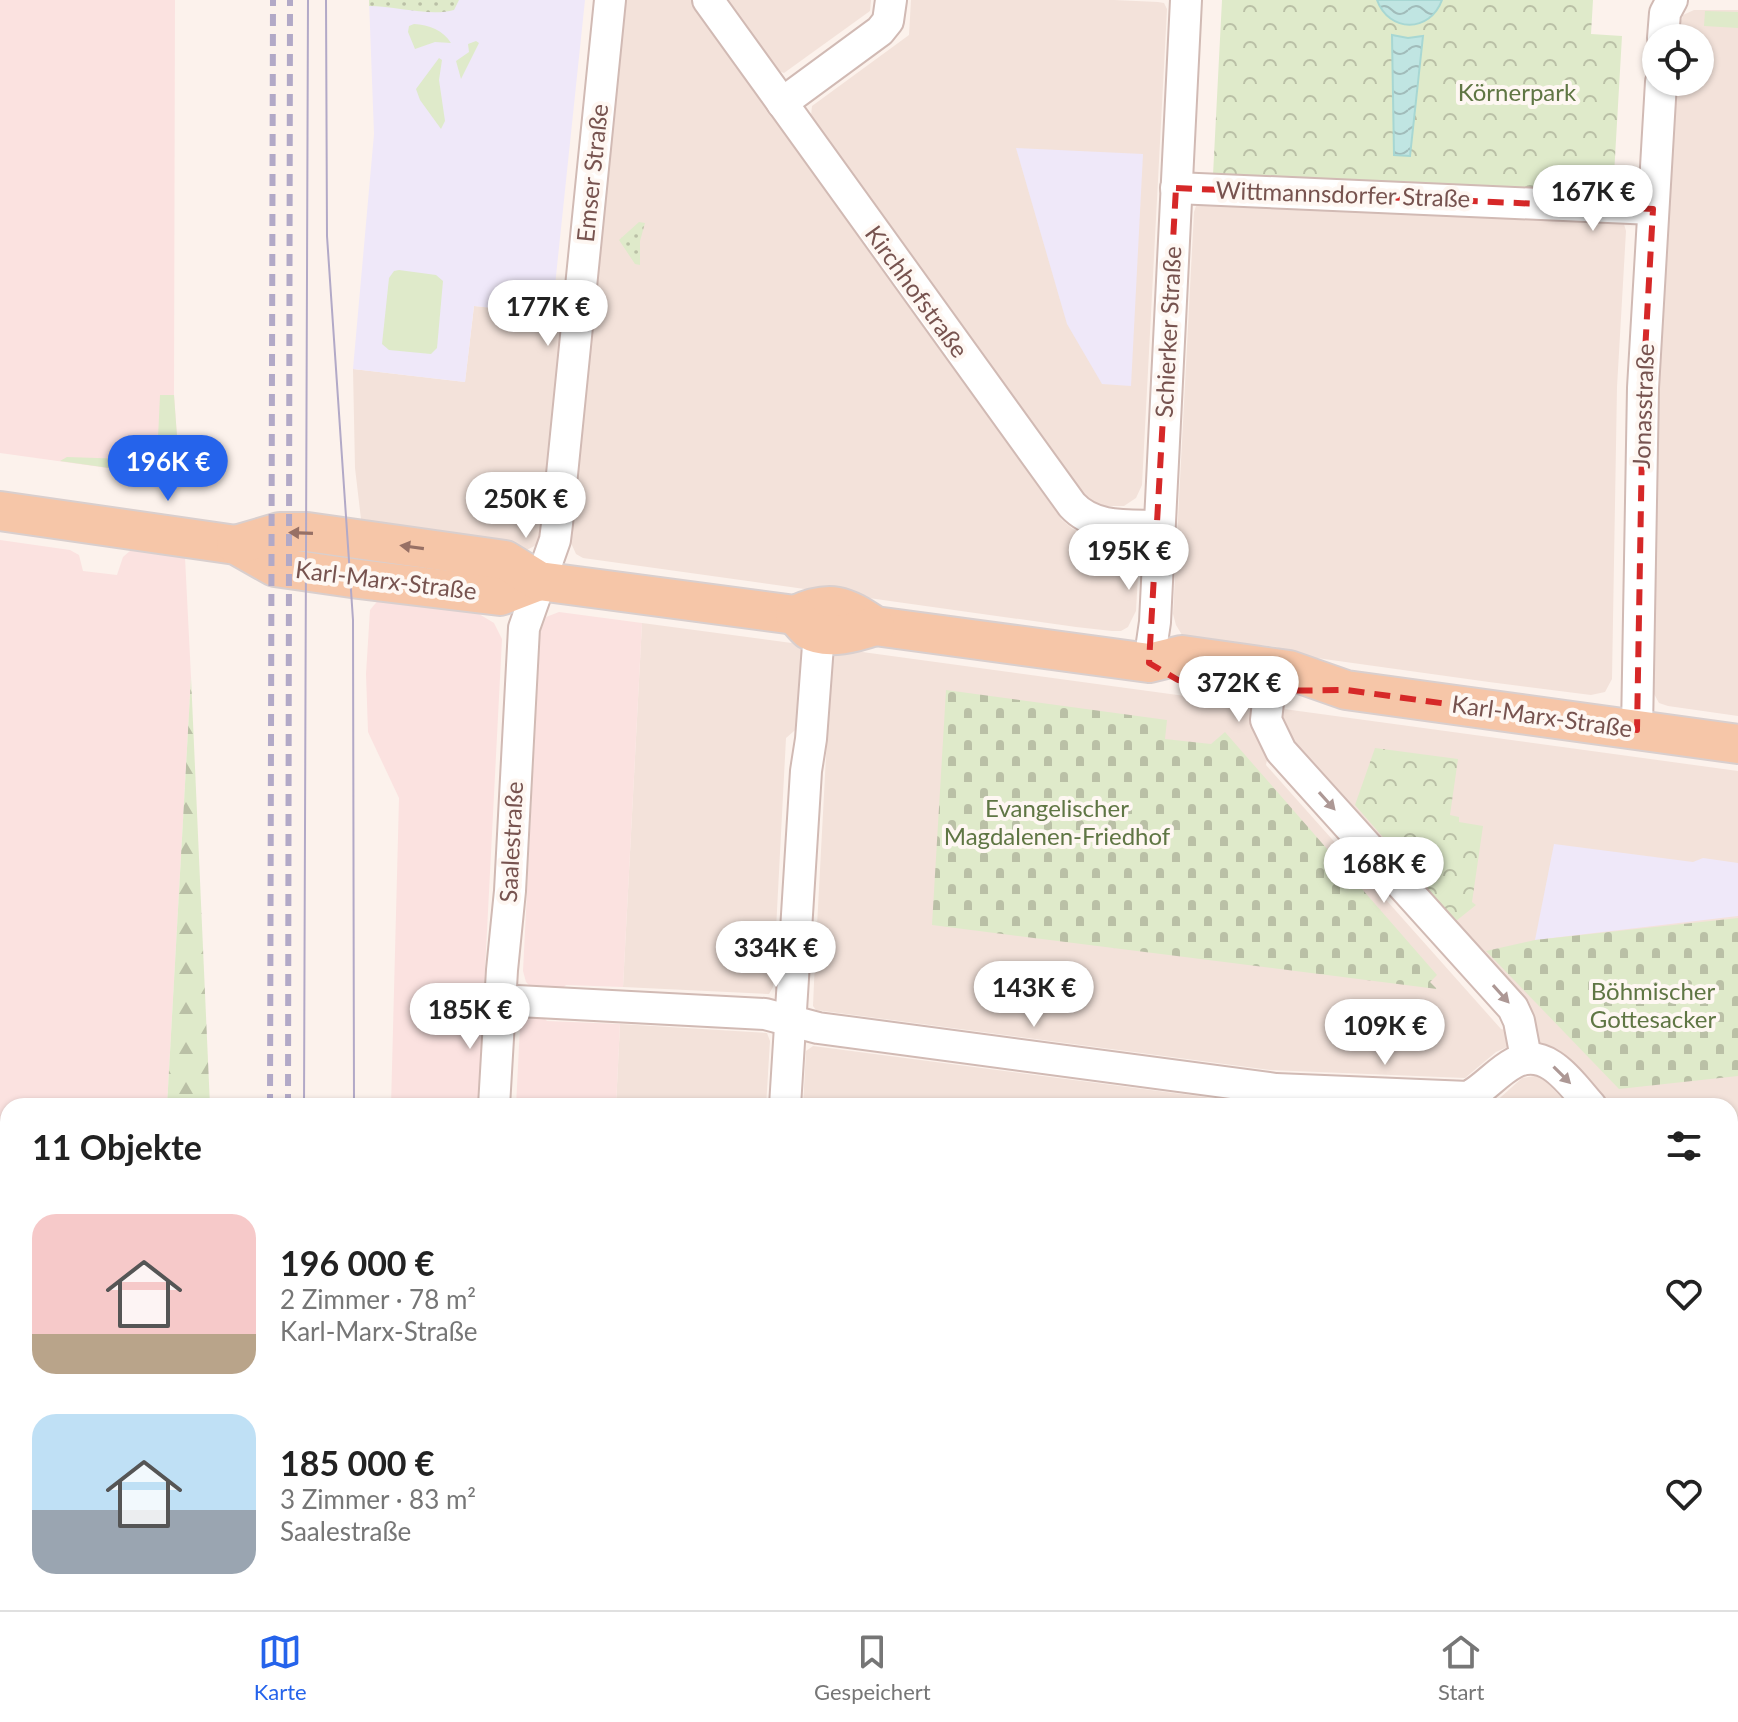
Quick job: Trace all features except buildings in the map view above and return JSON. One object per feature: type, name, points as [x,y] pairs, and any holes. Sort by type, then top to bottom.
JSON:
[{"type":"main road","name":"Karl-Marx-Straße","points":[[0,511],[236,545],[280,532],[307,532],[505,560],[539,581],[807,623],[846,636],[875,626],[1149,663],[1182,655],[1289,670],[1346,690],[1738,744]]},
{"type":"main road","name":"Karl-Marx-Straße","points":[[1149,663],[1178,680],[1269,693],[1285,695],[1346,690]]},
{"type":"street","name":"Emser Straße","points":[[539,581],[555,540],[557,524],[610,0]]},
{"type":"street","name":"Kirchhofstraße","points":[[708,0],[1072,505],[1081,515],[1102,523],[1159,526]]},
{"type":"street","points":[[782,103],[880,31],[888,21],[891,0]]},
{"type":"street","name":"Schierker Straße","points":[[1149,663],[1155,622],[1186,0]]},
{"type":"street","points":[[1664,24],[1665,13],[1672,0]]},
{"type":"street","name":"Jonasstraße","points":[[1637,730],[1643,388],[1660,96]]},
{"type":"street","name":"Wittmannsdorfer Straße","points":[[1176,188],[1653,209]]},
{"type":"street","name":"Saalestraße","points":[[494,1098],[510,891],[524,628],[539,581]]},
{"type":"street","points":[[785,1098],[806,771],[811,739],[807,623]]},
{"type":"street","points":[[1269,693],[1266,720],[1281,751],[1513,1008],[1523,1035],[1526,1058]]},
{"type":"street","points":[[500,1000],[765,1014],[818,1028],[1238,1095],[1276,1089],[1468,1097],[1513,1063],[1526,1058],[1559,1069],[1584,1098]]},
{"type":"highlighted area","points":[[1176,188],[1653,209],[1643,388],[1637,730],[1346,690],[1260,691],[1178,680],[1149,663]]},
{"type":"shaded area","points":[[0,0],[175,0],[174,395],[180,478],[0,453]]},
{"type":"shaded area","points":[[369,0],[585,0],[552,314],[474,306],[465,382],[353,369],[374,134]]},
{"type":"shaded area","points":[[619,0],[695,0],[695,10],[1062,520],[1089,536],[1134,545],[1139,557],[1136,611],[1128,627],[1112,631],[1076,627],[583,558],[576,554],[571,543],[571,526],[623,33],[617,23]]},
{"type":"shaded area","points":[[728,0],[871,0],[870,11],[784,73],[779,71]]},
{"type":"shaded area","points":[[911,0],[1114,0],[1164,3],[1167,9],[1142,485],[1136,498],[1124,506],[1096,506],[1084,496],[811,116],[812,106],[909,35]]},
{"type":"shaded area","points":[[1694,10],[1738,10],[1738,716],[1668,706],[1659,703],[1653,692],[1658,389],[1674,96],[1714,96],[1714,24],[1680,24],[1683,15]]},
{"type":"shaded area","points":[[1016,148],[1143,154],[1131,386],[1102,384],[1067,324]]},
{"type":"shaded area","points":[[1196,206],[1624,224],[1617,387],[1612,679],[1605,692],[1591,695],[1489,682],[1281,653],[1277,647],[1261,645],[1260,650],[1189,640],[1182,635],[1173,614],[1194,212]]},
{"type":"shaded area","points":[[474,306],[563,315],[541,533],[536,545],[527,550],[376,530],[368,520],[361,519],[355,468],[353,369],[465,382]]},
{"type":"shaded area","points":[[0,540],[70,550],[79,555],[83,571],[117,575],[123,557],[130,551],[185,557],[191,677],[167,1098],[0,1098]]},
{"type":"shaded area","points":[[380,598],[474,611],[494,623],[502,639],[478,1098],[391,1098],[399,798],[368,732],[366,674],[370,610]]},
{"type":"shaded area","points":[[559,612],[642,623],[623,987],[566,985],[558,992],[532,988],[526,982],[523,971],[540,633],[546,617]]},
{"type":"shaded area","points":[[642,623],[799,644],[806,648],[801,725],[786,738],[773,987],[769,994],[623,987]]},
{"type":"shaded area","points":[[833,648],[1251,705],[1270,746],[1266,765],[1501,1029],[1510,1031],[1512,1045],[1496,1052],[1465,1078],[1270,1070],[816,1010],[813,1006],[830,681],[825,677]]},
{"type":"shaded area","points":[[1284,709],[1738,771],[1738,1098],[1602,1098],[1561,1053],[1537,1043],[1287,745],[1277,717]]},
{"type":"shaded area","points":[[1554,844],[1693,862],[1703,858],[1738,863],[1738,916],[1535,940]]},
{"type":"shaded area","points":[[531,1014],[540,1014],[547,1021],[620,1024],[616,1098],[516,1098],[520,1026]]},
{"type":"shaded area","points":[[620,1024],[767,1033],[770,1041],[766,1098],[616,1098]]},
{"type":"shaded area","points":[[813,1046],[1212,1098],[803,1098],[806,1051]]},
{"type":"shaded area","points":[[1540,1075],[1562,1098],[1500,1098],[1522,1078]]},
{"type":"green space","points":[[369,0],[459,0],[454,10],[435,12],[369,6]]},
{"type":"green space","name":"Körnerpark","points":[[1222,0],[1593,0],[1591,34],[1622,36],[1613,192],[1213,175]]},
{"type":"green space","points":[[1705,11],[1738,12],[1738,28],[1704,24]]},
{"type":"green space","points":[[414,24],[435,29],[451,43],[435,42],[415,49],[408,32],[409,26]]},
{"type":"green space","points":[[479,43],[461,79],[456,61],[469,52],[468,44]]},
{"type":"green space","points":[[439,58],[442,60],[439,80],[445,121],[441,129],[420,100],[416,89]]},
{"type":"green space","points":[[639,222],[645,223],[640,241],[640,265],[635,264],[619,240]]},
{"type":"green space","points":[[399,270],[436,275],[443,281],[437,348],[431,354],[389,350],[382,344],[389,278]]},
{"type":"green space","points":[[160,395],[174,395],[180,478],[60,461],[67,457],[157,460]]},
{"type":"green space","points":[[191,677],[210,1098],[167,1098]]},
{"type":"green space","name":"Evangelischer Magdalenen-Friedhof","points":[[946,690],[1167,720],[1165,739],[1211,744],[1225,732],[1437,975],[1430,982],[1437,989],[932,925]]},
{"type":"green space","points":[[1375,748],[1458,759],[1450,815],[1459,817],[1459,822],[1483,826],[1472,902],[1476,905],[1456,921],[1355,805]]},
{"type":"green space","name":"Böhmischer Gottesacker","points":[[1738,918],[1738,1076],[1619,1089],[1486,951],[1535,940]]},
{"type":"water","points":[[1377,0],[1442,0],[1428,19],[1410,25],[1391,19]]},
{"type":"water","points":[[1392,35],[1408,38],[1423,36],[1410,156],[1394,155]]},
{"type":"tram line","points":[[304,1098],[308,0]]},
{"type":"tram line","points":[[326,0],[327,236],[353,620],[354,1098]]},
{"type":"railway","points":[[270,1098],[273,0]]},
{"type":"railway","points":[[288,1098],[290,0]]}]
